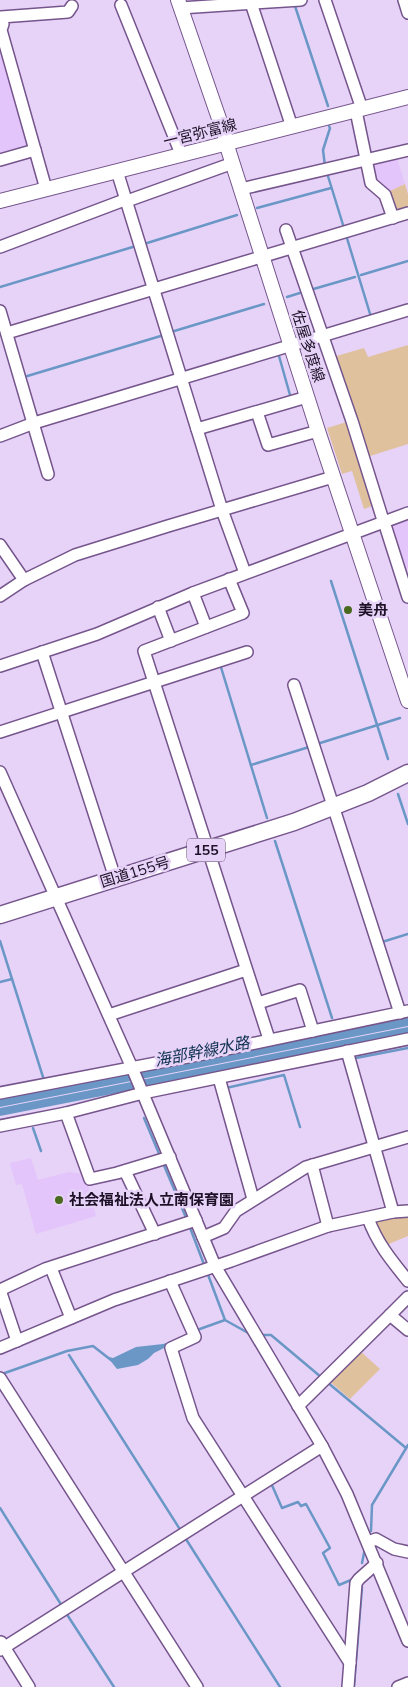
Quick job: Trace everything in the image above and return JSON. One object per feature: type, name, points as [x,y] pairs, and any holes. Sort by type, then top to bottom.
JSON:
[{"type":"highway","name":"国道155号","points":[[0,915],[294,822],[368,793],[408,773]]},
{"type":"main road","name":"佐屋多度線","points":[[179,4],[227,144],[307,398],[408,701]]},
{"type":"main road","name":"一宮弥富線","points":[[0,201],[408,97]]},
{"type":"street","points":[[179,4],[301,0]]},
{"type":"street","points":[[325,0],[359,110],[371,183],[385,195],[393,218]]},
{"type":"street","points":[[404,0],[408,13]]},
{"type":"street","points":[[251,3],[292,127]]},
{"type":"street","points":[[121,5],[181,154]]},
{"type":"street","points":[[46,189],[1,30],[3,24],[1,17],[68,12],[72,6]]},
{"type":"street","points":[[0,160],[35,150]]},
{"type":"street","points":[[241,189],[408,150]]},
{"type":"street","points":[[0,247],[233,163]]},
{"type":"street","points":[[117,171],[222,510],[245,573]]},
{"type":"street","points":[[7,333],[408,213]]},
{"type":"street","points":[[286,230],[352,421],[382,517]]},
{"type":"street","points":[[0,436],[34,423],[408,310]]},
{"type":"street","points":[[0,311],[48,474]]},
{"type":"street","points":[[197,429],[307,398]]},
{"type":"street","points":[[257,412],[268,445],[318,431]]},
{"type":"street","points":[[0,596],[24,580],[75,555],[334,477]]},
{"type":"street","points":[[0,666],[97,634],[193,593],[408,513]]},
{"type":"street","points":[[386,528],[408,597]]},
{"type":"street","points":[[0,545],[24,580]]},
{"type":"street","points":[[229,579],[243,613],[144,651],[269,1039]]},
{"type":"street","points":[[193,593],[206,626]]},
{"type":"street","points":[[158,607],[171,641]]},
{"type":"street","points":[[42,652],[115,878]]},
{"type":"street","points":[[0,732],[247,652]]},
{"type":"street","points":[[0,1093],[404,1012],[333,806],[294,685]]},
{"type":"street","points":[[0,772],[143,1093],[165,1159],[191,1222],[204,1237],[209,1268],[322,1446],[347,1494],[408,1641]]},
{"type":"street","points":[[109,1015],[246,970]]},
{"type":"street","points":[[258,1003],[300,990],[313,1030]]},
{"type":"street","points":[[0,1126],[66,1113],[143,1093],[408,1039]]},
{"type":"street","points":[[347,1051],[393,1212]]},
{"type":"street","points":[[219,1078],[254,1199]]},
{"type":"street","points":[[66,1113],[90,1179],[165,1159]]},
{"type":"street","points":[[204,1237],[224,1228],[236,1211],[254,1199],[312,1165],[408,1137]]},
{"type":"street","points":[[312,1165],[328,1226]]},
{"type":"street","points":[[125,1171],[155,1234]]},
{"type":"street","points":[[0,1348],[114,1300],[328,1226],[393,1212],[408,1211]]},
{"type":"street","points":[[368,1218],[374,1235],[382,1248],[408,1280]]},
{"type":"street","points":[[16,1341],[0,1290],[50,1268],[191,1222]]},
{"type":"street","points":[[50,1268],[71,1318]]},
{"type":"street","points":[[170,1281],[195,1337],[171,1348],[193,1418],[350,1664]]},
{"type":"street","points":[[298,1406],[408,1297]]},
{"type":"street","points":[[390,1315],[408,1330]]},
{"type":"street","points":[[0,1378],[197,1687]]},
{"type":"street","points":[[29,1687],[1,1646],[124,1572],[322,1446]]},
{"type":"street","points":[[368,1542],[376,1539],[394,1549],[408,1552]]},
{"type":"street","points":[[348,1687],[356,1583],[376,1563]]},
{"type":"street","points":[[398,1687],[408,1683]]},
{"type":"shaded area","points":[[0,39],[31,148],[0,157]]},
{"type":"shaded area","points":[[396,155],[405,184],[388,192],[374,183],[370,160]]},
{"type":"shaded area","points":[[405,184],[408,194],[408,211],[396,214],[388,192]]},
{"type":"shaded area","points":[[408,345],[408,444],[367,457],[333,357],[364,348],[368,357]]},
{"type":"shaded area","points":[[350,421],[375,505],[364,509],[352,471],[342,474],[327,428]]},
{"type":"shaded area","points":[[408,520],[408,568],[403,570],[388,527]]},
{"type":"shaded area","name":"社会福祉法人立南保育園","points":[[31,1158],[38,1180],[69,1172],[85,1174],[96,1216],[36,1234],[22,1184],[16,1185],[10,1163]]},
{"type":"shaded area","points":[[408,1213],[408,1236],[384,1246],[372,1220]]},
{"type":"shaded area","points":[[358,1349],[380,1369],[350,1399],[328,1380]]},
{"type":"water","points":[[408,1018],[408,1026],[0,1107],[0,1097]]},
{"type":"water","points":[[408,1027],[408,1036],[0,1116],[0,1108]]},
{"type":"water","points":[[188,1336],[154,1353],[138,1365],[117,1369],[109,1359],[109,1357],[113,1358],[136,1347],[163,1344]]},
{"type":"waterway","points":[[294,3],[328,106]]},
{"type":"waterway","points":[[325,166],[323,150],[329,126]]},
{"type":"waterway","points":[[327,173],[344,228]]},
{"type":"waterway","points":[[257,208],[331,188]]},
{"type":"waterway","points":[[144,244],[237,215]]},
{"type":"waterway","points":[[346,235],[371,317]]},
{"type":"waterway","points":[[0,287],[136,246]]},
{"type":"waterway","points":[[361,275],[408,261]]},
{"type":"waterway","points":[[310,290],[355,277]]},
{"type":"waterway","points":[[287,297],[303,292]]},
{"type":"waterway","points":[[171,332],[264,304]]},
{"type":"waterway","points":[[24,377],[164,335]]},
{"type":"waterway","points":[[279,356],[290,395]]},
{"type":"waterway","points":[[331,581],[388,759]]},
{"type":"waterway","points":[[220,664],[267,818]]},
{"type":"waterway","points":[[317,744],[400,718]]},
{"type":"waterway","points":[[251,765],[309,747]]},
{"type":"waterway","points":[[398,794],[408,824]]},
{"type":"waterway","points":[[275,841],[332,1018]]},
{"type":"waterway","points":[[382,942],[408,934]]},
{"type":"waterway","points":[[0,941],[43,1077]]},
{"type":"waterway","points":[[0,982],[12,979]]},
{"type":"waterway","points":[[356,1058],[408,1048]]},
{"type":"waterway","points":[[226,1088],[284,1075],[300,1127]]},
{"type":"waterway","points":[[144,1118],[160,1156]]},
{"type":"waterway","points":[[33,1128],[41,1151]]},
{"type":"waterway","points":[[163,1163],[187,1220]]},
{"type":"waterway","points":[[189,1225],[205,1267]]},
{"type":"waterway","points":[[207,1272],[225,1320],[250,1334]]},
{"type":"waterway","points":[[197,1330],[225,1320]]},
{"type":"waterway","points":[[260,1335],[271,1335],[321,1377]]},
{"type":"waterway","points":[[2,1374],[67,1351],[93,1346],[111,1360]]},
{"type":"waterway","points":[[69,1355],[181,1531]]},
{"type":"waterway","points":[[327,1382],[406,1448]]},
{"type":"waterway","points":[[371,1531],[372,1505],[408,1445]]},
{"type":"waterway","points":[[271,1483],[282,1508],[298,1502],[301,1506],[306,1504],[330,1548],[323,1553],[339,1585],[351,1580]]},
{"type":"waterway","points":[[0,1508],[62,1606]]},
{"type":"waterway","points":[[184,1536],[280,1687]]},
{"type":"waterway","points":[[362,1563],[365,1548]]},
{"type":"waterway","points":[[354,1686],[362,1587]]},
{"type":"waterway","points":[[66,1613],[114,1687]]},
{"type":"place","name":"美舟","points":[[348,610]]},
{"type":"place","name":"社会福祉法人立南保育園","points":[[59,1200]]},
{"type":"water label","name":"海部幹線水路","points":[[202,1051]]}]
